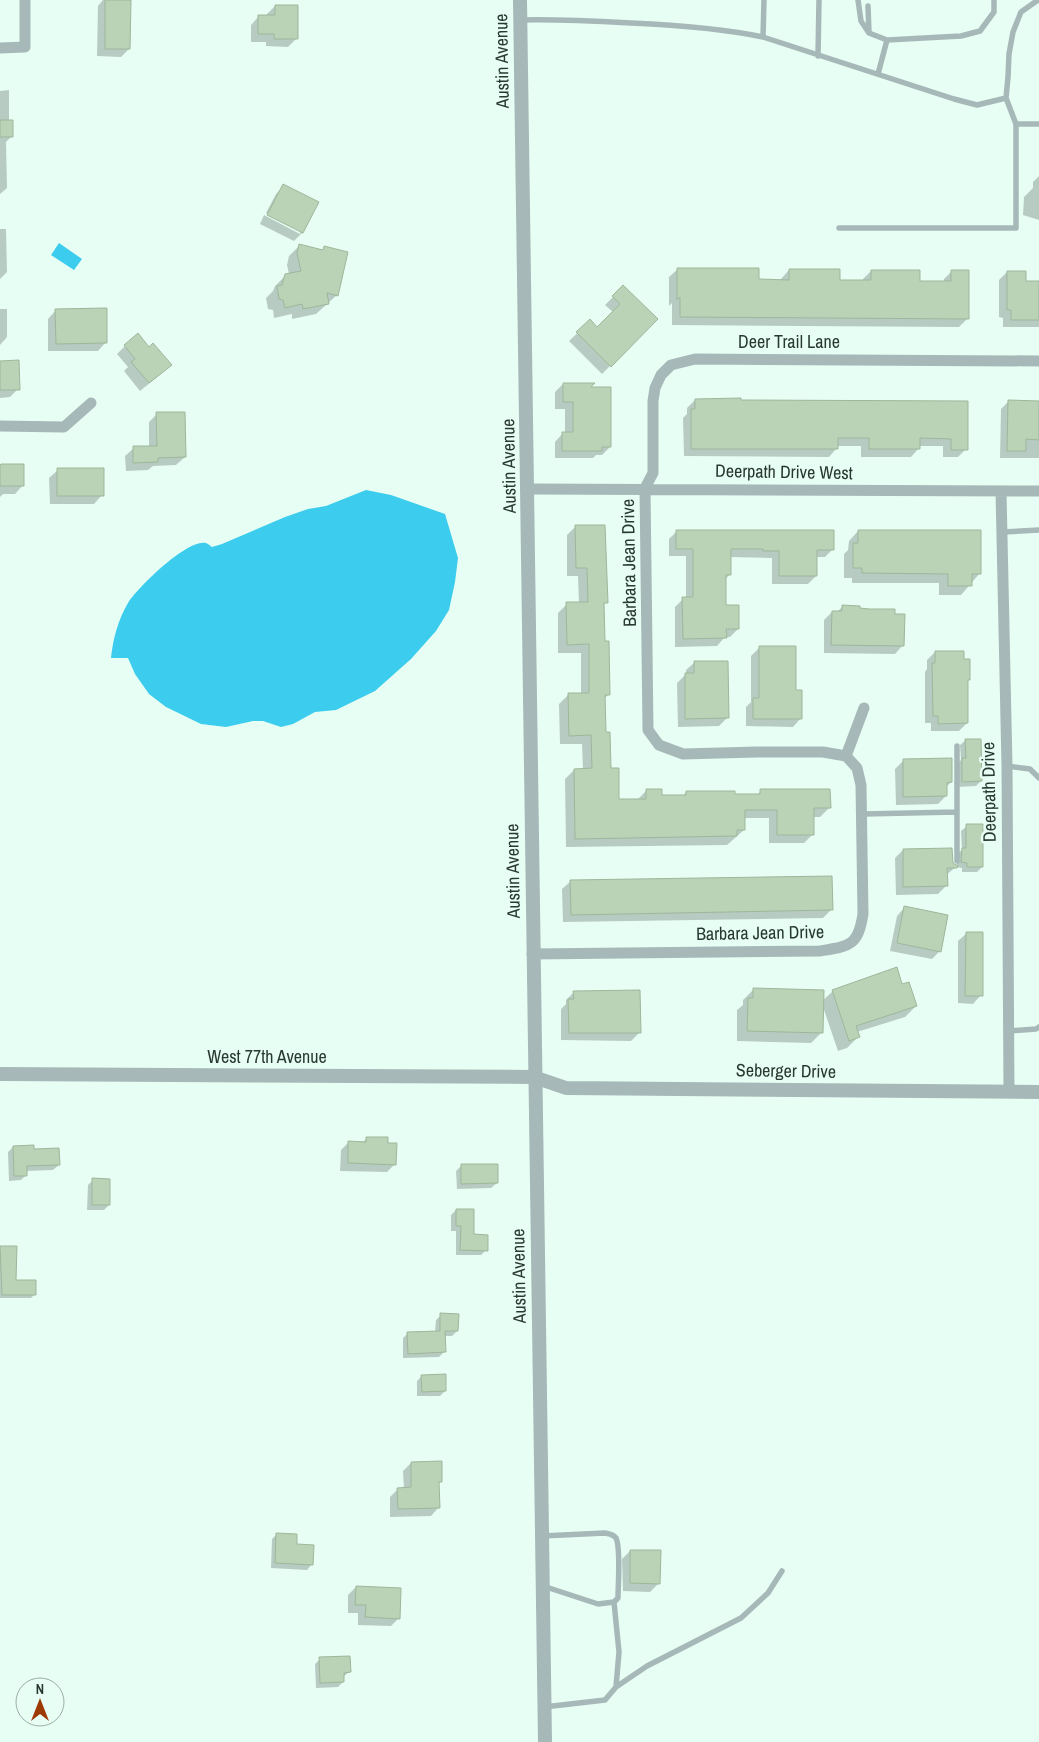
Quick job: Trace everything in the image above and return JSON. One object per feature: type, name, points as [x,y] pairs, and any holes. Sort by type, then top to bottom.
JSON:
[{"type":"street","points":[[0,48],[25,47],[25,0]]},
{"type":"street","name":"Austin Avenue","points":[[520,0],[528,489],[532,954],[545,1742]]},
{"type":"street","name":"Deer Trail Lane","points":[[645,488],[652,473],[653,401],[655,388],[660,375],[671,365],[682,361],[695,359],[1039,361]]},
{"type":"street","points":[[0,426],[64,427],[91,403]]},
{"type":"street","name":"Barbara Jean Drive","points":[[532,954],[820,951],[846,947],[857,937],[863,914],[863,814],[861,786],[857,768],[846,756],[823,752],[683,754],[659,745],[648,730],[645,488]]},
{"type":"street","name":"Deerpath Drive West","points":[[528,489],[1039,491]]},
{"type":"street","name":"Deerpath Drive","points":[[1001,491],[1007,766],[1009,1092]]},
{"type":"street","points":[[846,756],[864,708]]},
{"type":"street","name":"West 77th Avenue","points":[[0,1074],[534,1077]]},
{"type":"street","name":"Seberger Drive","points":[[534,1077],[566,1088],[1039,1092]]},
{"type":"lane","points":[[763,37],[764,0]]},
{"type":"lane","points":[[818,56],[819,0]]},
{"type":"lane","points":[[858,0],[860,21],[869,33],[887,40],[961,36],[980,31],[994,12],[994,0]]},
{"type":"lane","points":[[839,228],[1016,228],[1016,124],[1006,98],[1009,54],[1012,32],[1021,12],[1038,0]]},
{"type":"lane","points":[[868,6],[869,33]]},
{"type":"lane","points":[[520,20],[561,19],[665,24],[732,31],[763,37],[976,105],[1006,98]]},
{"type":"lane","points":[[878,74],[887,40]]},
{"type":"lane","points":[[1016,124],[1039,124]]},
{"type":"lane","points":[[1002,532],[1039,530]]},
{"type":"lane","points":[[957,746],[957,861]]},
{"type":"lane","points":[[1007,766],[1030,769],[1039,778]]},
{"type":"lane","points":[[863,814],[957,812]]},
{"type":"lane","points":[[1009,1031],[1036,1029],[1039,1026]]},
{"type":"lane","points":[[542,1536],[612,1534],[616,1538],[618,1551],[618,1598],[614,1602],[598,1604],[542,1586]]},
{"type":"lane","points":[[544,1707],[605,1700],[616,1687],[647,1666],[741,1618],[768,1593],[782,1571]]},
{"type":"lane","points":[[614,1602],[619,1652],[616,1687]]},
{"type":"water","points":[[59,243],[82,259],[74,270],[51,255]]},
{"type":"water","points":[[366,490],[391,495],[445,514],[458,558],[449,610],[436,631],[411,659],[375,691],[336,710],[315,712],[293,724],[281,727],[263,721],[253,721],[226,727],[201,724],[166,707],[149,694],[135,674],[128,658],[111,658],[116,630],[128,603],[152,576],[187,548],[206,543],[212,547],[222,544],[285,517],[308,509],[326,506]]},
{"type":"building","points":[[105,0],[131,0],[130,49],[105,49]]},
{"type":"building","points":[[275,5],[298,5],[298,39],[274,39],[274,34],[258,34],[258,15],[275,15]]},
{"type":"building","points":[[0,120],[13,120],[13,137],[0,137]]},
{"type":"building","points":[[283,184],[319,202],[303,233],[267,215]]},
{"type":"building","points":[[299,244],[323,250],[324,246],[348,252],[338,296],[327,293],[329,304],[303,309],[302,304],[285,308],[283,300],[279,299],[277,286],[282,285],[285,274],[301,271],[297,253]]},
{"type":"building","points":[[677,268],[759,268],[759,279],[789,280],[789,269],[840,269],[840,280],[871,280],[871,270],[920,270],[920,281],[951,281],[951,270],[969,270],[969,319],[680,317],[680,297],[677,300]]},
{"type":"building","points":[[1007,271],[1026,271],[1026,281],[1039,281],[1039,320],[1011,320],[1011,310],[1007,310]]},
{"type":"building","points":[[623,285],[658,319],[611,367],[576,332],[590,319],[597,327],[620,304],[612,296]]},
{"type":"building","points":[[107,308],[107,343],[56,344],[55,309]]},
{"type":"building","points":[[138,333],[149,347],[153,343],[172,365],[149,383],[131,362],[135,359],[124,345]]},
{"type":"building","points":[[19,360],[20,390],[0,390],[0,361]]},
{"type":"building","points":[[563,383],[595,383],[591,387],[611,387],[611,447],[602,447],[602,451],[562,451],[562,432],[573,432],[573,402],[563,402]]},
{"type":"building","points":[[741,398],[741,400],[968,401],[968,450],[951,450],[951,439],[920,438],[920,449],[869,449],[869,438],[838,438],[838,449],[691,449],[691,409],[695,409],[695,399]]},
{"type":"building","points":[[1008,400],[1039,401],[1039,440],[1026,439],[1026,451],[1007,451]]},
{"type":"building","points":[[156,412],[185,412],[186,457],[158,458],[158,462],[133,463],[133,446],[157,446]]},
{"type":"building","points":[[1,464],[24,464],[24,486],[0,486]]},
{"type":"building","points":[[57,468],[104,468],[104,496],[57,496]]},
{"type":"building","points":[[575,525],[605,525],[608,603],[604,603],[605,641],[609,641],[610,695],[605,695],[606,732],[610,732],[611,768],[619,768],[619,799],[646,799],[646,789],[662,789],[662,795],[686,795],[686,791],[735,791],[735,794],[760,794],[760,789],[830,789],[831,808],[814,808],[814,835],[777,835],[777,810],[745,810],[745,830],[737,830],[737,836],[575,839],[574,769],[592,768],[591,735],[569,736],[568,693],[589,693],[589,644],[567,645],[566,602],[588,602],[587,568],[576,568]]},
{"type":"building","points":[[676,530],[834,530],[834,550],[817,550],[817,576],[779,576],[779,551],[731,549],[731,575],[726,575],[726,605],[739,605],[739,629],[726,629],[727,638],[683,639],[682,597],[693,597],[693,549],[676,549]]},
{"type":"building","points":[[858,530],[981,530],[981,574],[972,574],[972,586],[948,586],[948,574],[862,573],[862,568],[853,568],[853,543],[858,543]]},
{"type":"building","points":[[842,605],[860,606],[860,608],[869,609],[895,609],[895,614],[905,614],[904,646],[831,645],[832,611],[842,611]]},
{"type":"building","points":[[759,646],[796,646],[796,690],[802,690],[802,719],[753,719],[753,698],[759,698]]},
{"type":"building","points":[[935,651],[964,651],[964,659],[970,659],[968,723],[938,724],[938,716],[933,716],[932,663],[935,663]]},
{"type":"building","points":[[694,661],[728,661],[729,718],[685,719],[685,673],[694,673]]},
{"type":"building","points":[[965,739],[981,739],[982,781],[962,782],[962,758],[966,758]]},
{"type":"building","points":[[952,758],[952,782],[947,783],[947,796],[903,797],[903,759]]},
{"type":"building","points":[[966,824],[983,824],[983,867],[967,867],[967,863],[961,862],[962,848],[966,848]]},
{"type":"building","points":[[952,848],[953,863],[958,866],[957,868],[947,868],[948,886],[903,887],[903,849]]},
{"type":"building","points":[[832,876],[833,910],[571,915],[570,880]]},
{"type":"building","points":[[904,906],[948,915],[941,952],[897,943]]},
{"type":"building","points":[[966,932],[983,932],[983,996],[965,996]]},
{"type":"building","points":[[897,967],[902,984],[909,982],[917,1006],[856,1026],[860,1037],[849,1041],[832,990]]},
{"type":"building","points":[[753,988],[824,990],[823,1033],[747,1031],[748,998],[753,998]]},
{"type":"building","points":[[640,990],[641,1033],[569,1033],[568,999],[574,999],[573,991]]},
{"type":"building","points":[[366,1137],[388,1137],[388,1143],[397,1143],[396,1165],[348,1163],[348,1141],[366,1142]]},
{"type":"building","points":[[34,1145],[34,1149],[59,1148],[60,1165],[27,1166],[27,1176],[14,1176],[13,1146]]},
{"type":"building","points":[[461,1164],[498,1164],[498,1183],[461,1184]]},
{"type":"building","points":[[92,1178],[110,1179],[110,1205],[92,1205]]},
{"type":"building","points":[[456,1209],[474,1209],[474,1234],[488,1235],[488,1251],[460,1250],[461,1226],[456,1226]]},
{"type":"building","points":[[0,1246],[17,1246],[16,1280],[36,1280],[36,1295],[2,1295]]},
{"type":"building","points":[[440,1313],[459,1314],[458,1331],[445,1331],[446,1352],[408,1354],[407,1332],[440,1331]]},
{"type":"building","points":[[446,1374],[446,1391],[422,1392],[421,1375]]},
{"type":"building","points":[[442,1461],[442,1482],[439,1482],[440,1508],[398,1509],[397,1488],[411,1487],[411,1462]]},
{"type":"building","points":[[276,1533],[297,1534],[297,1544],[314,1545],[313,1565],[275,1563]]},
{"type":"building","points":[[630,1550],[661,1550],[660,1584],[630,1583]]},
{"type":"building","points":[[356,1586],[401,1588],[400,1619],[365,1617],[366,1605],[355,1605]]},
{"type":"building","points":[[350,1656],[351,1672],[344,1673],[344,1682],[320,1683],[319,1657]]}]
